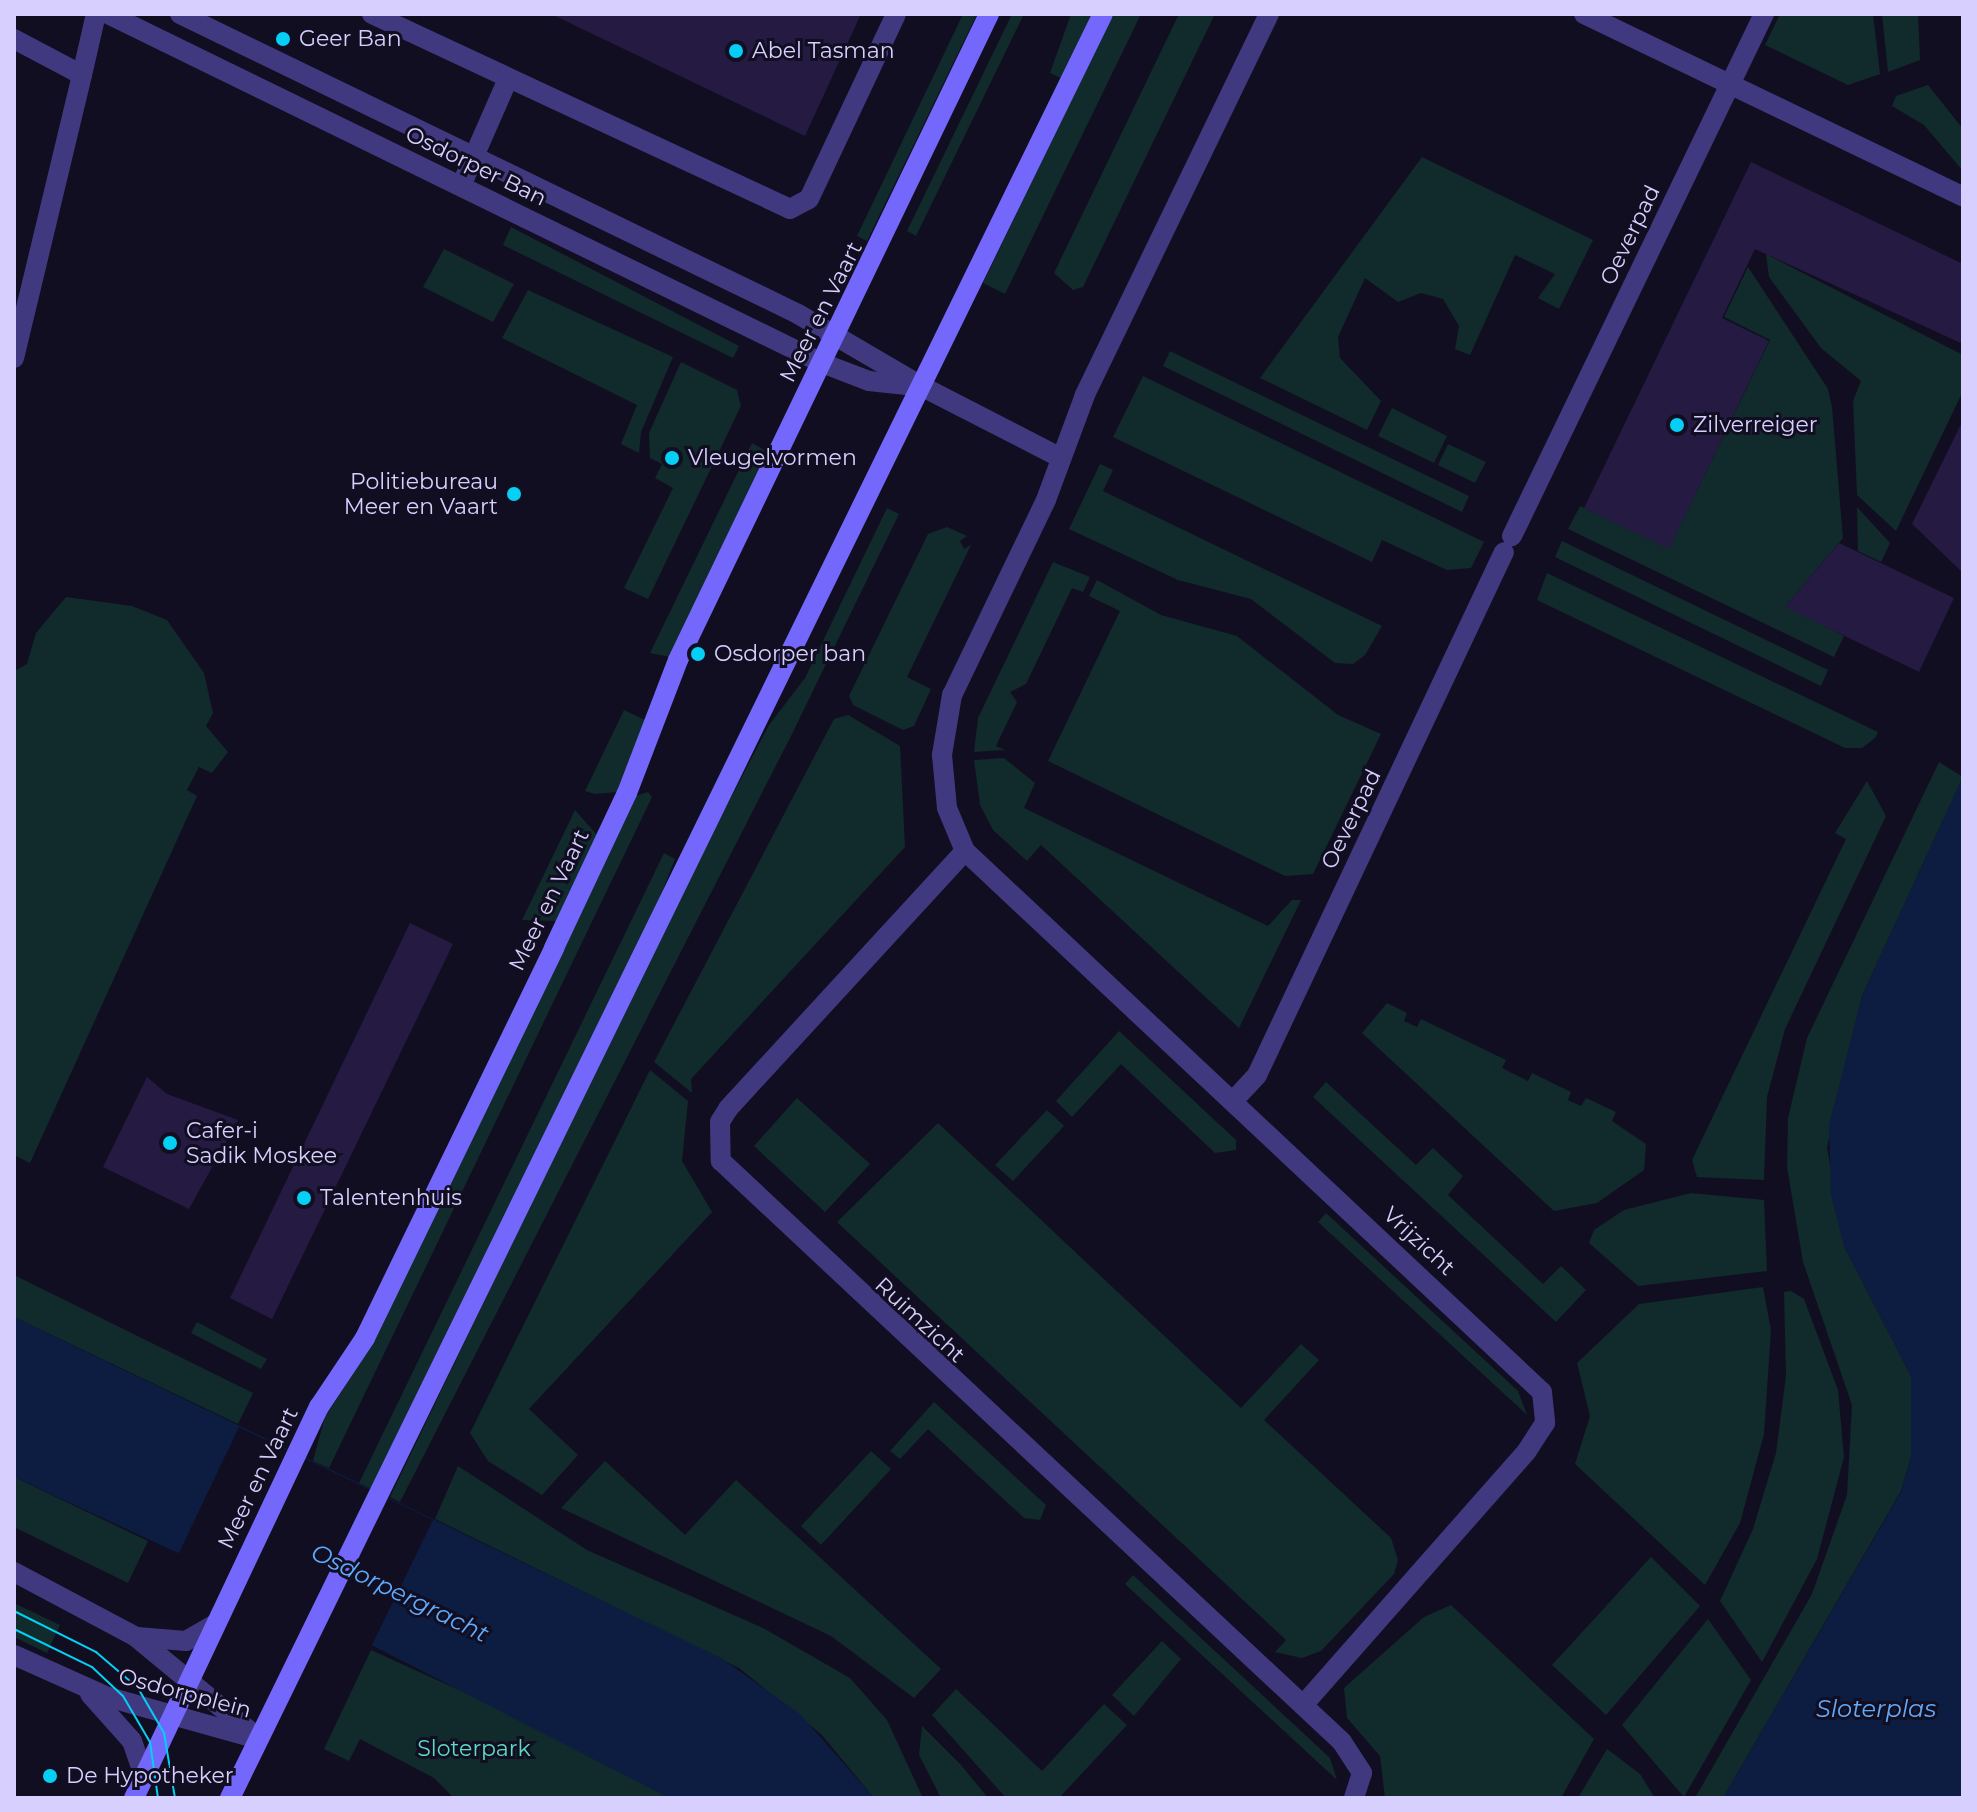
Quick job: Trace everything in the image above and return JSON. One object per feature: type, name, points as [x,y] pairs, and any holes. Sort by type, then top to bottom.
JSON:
[{"type":"main road","name":"Meer en Vaart","points":[[134,1798],[295,1457],[376,1318],[616,817],[678,660],[989,14]]},
{"type":"main road","points":[[230,1798],[321,1619],[753,721],[788,665],[1103,14]]},
{"type":"street","points":[[14,358],[96,14]]},
{"type":"street","name":"Osdorper Ban","points":[[108,14],[822,363],[869,381],[923,387]]},
{"type":"street","name":"Osdorper Ban","points":[[180,14],[475,154],[836,335],[923,387]]},
{"type":"street","points":[[372,14],[508,79],[800,208],[896,14]]},
{"type":"street","points":[[965,851],[947,808],[942,726],[1061,458],[1269,14]]},
{"type":"street","points":[[1584,14],[1963,196]]},
{"type":"street","name":"Oeverpad","points":[[1233,1101],[1257,1075],[1508,544],[1764,14]]},
{"type":"street","points":[[14,39],[82,75]]},
{"type":"street","points":[[461,186],[508,79]]},
{"type":"street","points":[[923,387],[1061,458]]},
{"type":"street","name":"Vrijzicht","points":[[965,851],[1528,1375],[1547,1409],[1527,1451],[1303,1705]]},
{"type":"street","name":"Ruimzicht","points":[[965,851],[728,1109],[720,1122],[721,1161],[1357,1758],[1362,1773],[1354,1798]]},
{"type":"street","name":"Osdorpplein","points":[[14,1572],[136,1637],[258,1738]]},
{"type":"street","name":"Osdorpplein","points":[[136,1637],[186,1641],[216,1624]]},
{"type":"street","name":"Osdorpplein","points":[[14,1655],[85,1689],[258,1738]]},
{"type":"street","name":"Osdorpplein","points":[[85,1689],[121,1725],[144,1776]]},
{"type":"green space","points":[[963,14],[977,14],[867,241],[857,236]]},
{"type":"green space","points":[[1012,14],[1024,14],[916,236],[907,231]]},
{"type":"green space","points":[[1071,14],[1095,14],[1063,79],[1050,73]]},
{"type":"green space","points":[[1113,14],[1141,14],[1005,294],[983,283]]},
{"type":"green space","points":[[1179,14],[1215,14],[1083,287],[1073,290],[1054,273]]},
{"type":"green space","points":[[1780,14],[1873,14],[1880,74],[1848,85],[1765,45]]},
{"type":"green space","points":[[1882,14],[1918,14],[1920,60],[1888,72]]},
{"type":"green space","points":[[1928,85],[1963,129],[1963,171],[1924,125],[1892,106],[1896,96]]},
{"type":"green space","points":[[1422,157],[1593,240],[1559,309],[1538,298],[1555,274],[1515,255],[1470,355],[1455,349],[1459,326],[1443,299],[1421,293],[1398,302],[1365,278],[1338,337],[1340,358],[1381,401],[1367,430],[1260,378]]},
{"type":"green space","points":[[511,227],[739,346],[733,358],[503,245]]},
{"type":"green space","points":[[444,249],[514,284],[493,322],[423,287]]},
{"type":"green space","points":[[1766,254],[1963,355],[1963,391],[1896,531],[1857,495],[1853,401],[1861,381],[1821,348],[1769,277]]},
{"type":"green space","points":[[1748,267],[1828,389],[1832,407],[1843,538],[1786,606],[1844,636],[1834,657],[1568,529],[1580,506],[1669,548],[1770,340],[1724,317]]},
{"type":"green space","points":[[528,290],[673,357],[641,432],[639,453],[621,444],[637,405],[502,338]]},
{"type":"green space","points":[[1170,351],[1469,496],[1462,512],[1163,366]]},
{"type":"green space","points":[[681,362],[737,390],[741,406],[648,599],[624,588],[673,488],[655,478],[662,464],[650,458],[649,433]]},
{"type":"green space","points":[[1143,376],[1484,542],[1471,568],[1447,570],[1382,540],[1372,562],[1113,437]]},
{"type":"green space","points":[[1392,408],[1447,436],[1434,463],[1378,436]]},
{"type":"green space","points":[[752,443],[766,451],[762,463],[670,657],[650,653]]},
{"type":"green space","points":[[1448,444],[1486,462],[1475,483],[1438,465]]},
{"type":"green space","points":[[1100,464],[1113,470],[1103,491],[1382,626],[1365,655],[1353,664],[1335,663],[1251,599],[1178,580],[1069,529]]},
{"type":"green space","points":[[1857,507],[1890,543],[1881,562],[1858,551]]},
{"type":"green space","points":[[887,508],[899,514],[791,736],[400,1502],[390,1497],[680,895],[769,725],[805,678]]},
{"type":"green space","points":[[947,527],[967,536],[960,541],[964,549],[971,545],[907,677],[931,689],[914,726],[903,730],[853,705],[849,696],[928,534]]},
{"type":"green space","points":[[1562,541],[1828,670],[1821,686],[1555,557]]},
{"type":"green space","points":[[1053,562],[1090,577],[1083,592],[1072,588],[1026,684],[1010,692],[1017,702],[996,746],[1005,750],[974,752],[978,718]]},
{"type":"green space","points":[[1547,573],[1878,732],[1862,748],[1845,748],[1537,600]]},
{"type":"green space","points":[[1097,580],[1161,615],[1237,636],[1338,715],[1381,734],[1313,874],[1285,876],[1048,761],[1120,611],[1089,596]]},
{"type":"green space","points":[[66,597],[132,606],[167,620],[204,673],[213,713],[206,726],[228,752],[212,773],[199,767],[187,790],[197,796],[30,1163],[14,1155],[14,671],[27,664],[36,633]]},
{"type":"green space","points":[[624,710],[645,720],[618,792],[595,794],[585,791]]},
{"type":"green space","points":[[848,715],[900,746],[905,847],[691,1079],[692,1093],[654,1062],[834,719]]},
{"type":"green space","points":[[1004,758],[1035,783],[1024,808],[1268,926],[1292,900],[1301,900],[1239,1028],[1041,845],[1027,861],[993,830],[980,805],[974,760]]},
{"type":"green space","points":[[1939,762],[1963,777],[1862,996],[1827,1147],[1844,1246],[1911,1376],[1911,1457],[1901,1491],[1723,1798],[1695,1798],[1812,1594],[1847,1495],[1852,1405],[1803,1262],[1787,1167],[1788,1118],[1807,1038]]},
{"type":"green space","points":[[1867,781],[1886,816],[1785,1029],[1767,1097],[1764,1180],[1697,1177],[1692,1160],[1846,839],[1835,833]]},
{"type":"green space","points":[[648,792],[652,797],[329,1468],[313,1461],[325,1417],[370,1348],[635,796]]},
{"type":"green space","points":[[575,810],[597,835],[556,921],[522,920]]},
{"type":"green space","points":[[664,853],[675,859],[658,902],[374,1490],[359,1483]]},
{"type":"green space","points":[[1387,1003],[1407,1013],[1404,1021],[1417,1027],[1421,1019],[1506,1060],[1502,1068],[1528,1081],[1532,1073],[1571,1092],[1568,1100],[1581,1106],[1586,1098],[1616,1112],[1612,1121],[1646,1144],[1644,1170],[1597,1203],[1554,1211],[1362,1033]]},
{"type":"green space","points":[[1119,1031],[1236,1140],[1236,1150],[1215,1153],[1121,1064],[1072,1117],[1056,1101]]},
{"type":"green space","points":[[650,1070],[688,1101],[682,1161],[712,1212],[529,1409],[578,1455],[542,1495],[488,1461],[470,1433]]},
{"type":"green space","points":[[1326,1082],[1416,1165],[1433,1148],[1463,1176],[1448,1195],[1543,1284],[1561,1266],[1586,1290],[1556,1322],[1313,1097]]},
{"type":"green space","points":[[797,1098],[870,1164],[825,1212],[754,1146]]},
{"type":"green space","points":[[1047,1110],[1064,1126],[1013,1181],[995,1165]]},
{"type":"green space","points":[[938,1123],[1241,1408],[1301,1344],[1319,1360],[1264,1420],[1391,1538],[1398,1560],[1394,1574],[1321,1651],[1302,1658],[1275,1652],[1286,1640],[837,1222]]},
{"type":"green space","points":[[1691,1193],[1764,1200],[1767,1271],[1638,1286],[1589,1243],[1594,1230],[1624,1210]]},
{"type":"green space","points":[[1326,1213],[1518,1391],[1527,1415],[1318,1222]]},
{"type":"green space","points":[[14,1275],[253,1393],[238,1424],[14,1317]]},
{"type":"green space","points":[[1763,1287],[1771,1330],[1764,1434],[1740,1523],[1705,1585],[1575,1464],[1590,1416],[1577,1363],[1639,1304]]},
{"type":"green space","points":[[1791,1291],[1804,1299],[1838,1390],[1844,1457],[1817,1559],[1762,1662],[1720,1601],[1753,1529],[1776,1453],[1786,1376],[1784,1292]]},
{"type":"green space","points":[[197,1322],[267,1359],[261,1369],[191,1333]]},
{"type":"green space","points":[[934,1402],[1046,1505],[1040,1520],[1024,1518],[928,1429],[900,1459],[890,1451]]},
{"type":"green space","points":[[871,1451],[891,1469],[821,1545],[801,1526]]},
{"type":"green space","points":[[605,1461],[685,1535],[736,1480],[941,1669],[914,1698],[831,1636],[561,1508]]},
{"type":"green space","points":[[458,1466],[587,1550],[763,1628],[850,1678],[887,1720],[922,1796],[874,1798],[821,1734],[739,1668],[435,1519]]},
{"type":"green space","points":[[14,1477],[148,1541],[128,1583],[14,1527]]},
{"type":"green space","points":[[1651,1557],[1700,1606],[1606,1715],[1552,1665]]},
{"type":"green space","points":[[1133,1575],[1330,1758],[1337,1780],[1125,1584]]},
{"type":"green space","points":[[14,1603],[60,1625],[47,1653],[14,1637]]},
{"type":"green space","points":[[1451,1605],[1594,1739],[1561,1798],[1385,1798],[1380,1756],[1347,1718],[1344,1688],[1424,1617]]},
{"type":"green space","points":[[1708,1619],[1751,1680],[1684,1797],[1622,1725]]},
{"type":"green space","points":[[1162,1641],[1181,1659],[1134,1716],[1112,1695]]},
{"type":"green space","name":"Sloterpark","points":[[371,1650],[696,1798],[454,1798],[434,1778],[360,1739],[349,1761],[324,1749]]},
{"type":"green space","points":[[956,1689],[1042,1771],[1104,1704],[1127,1725],[1059,1798],[1006,1798],[932,1715]]},
{"type":"green space","points":[[922,1726],[988,1798],[941,1798],[919,1755]]},
{"type":"green space","points":[[1607,1749],[1640,1774],[1655,1798],[1578,1798]]},
{"type":"water","name":"Sloterplas","points":[[1963,777],[1963,1798],[1723,1798],[1901,1492],[1911,1457],[1911,1376],[1844,1246],[1831,1195],[1829,1125],[1862,996]]},
{"type":"water","name":"Osdorpergracht","points":[[14,1317],[721,1658],[800,1714],[874,1798],[669,1798],[321,1619],[14,1477]]},
{"type":"pier","points":[[239,1427],[433,1520],[371,1647],[178,1555]]},
{"type":"building","name":"Abel Tasman","points":[[551,14],[861,14],[805,136]]},
{"type":"building","points":[[1751,162],[1963,264],[1963,344],[1755,249],[1722,318],[1769,341],[1669,549],[1584,508]]},
{"type":"building","points":[[1963,420],[1963,573],[1912,524]]},
{"type":"building","points":[[1839,543],[1954,598],[1919,672],[1785,607]]},
{"type":"building","name":"Talentenhuis","points":[[410,923],[453,944],[272,1319],[230,1298]]},
{"type":"building","name":"Cafer-i Sadik Moskee","points":[[147,1077],[167,1094],[238,1120],[189,1209],[103,1167]]},
{"type":"tram line","points":[[14,1611],[96,1652],[138,1688],[164,1733],[175,1798]]},
{"type":"tram line","points":[[14,1629],[92,1667],[123,1696],[150,1742],[158,1798]]},
{"type":"place","name":"Geer Ban","points":[[283,39]]},
{"type":"place","name":"Abel Tasman","points":[[736,51]]},
{"type":"place","name":"Zilverreiger","points":[[1677,425]]},
{"type":"place","name":"Vleugelvormen","points":[[672,458]]},
{"type":"place","name":"Politiebureau Meer en Vaart","points":[[514,494]]},
{"type":"place","name":"Osdorper ban","points":[[698,654]]},
{"type":"place","name":"Cafer-i Sadik Moskee","points":[[170,1143]]},
{"type":"place","name":"Talentenhuis","points":[[304,1198]]},
{"type":"place","name":"De Hypotheker","points":[[50,1776]]}]
